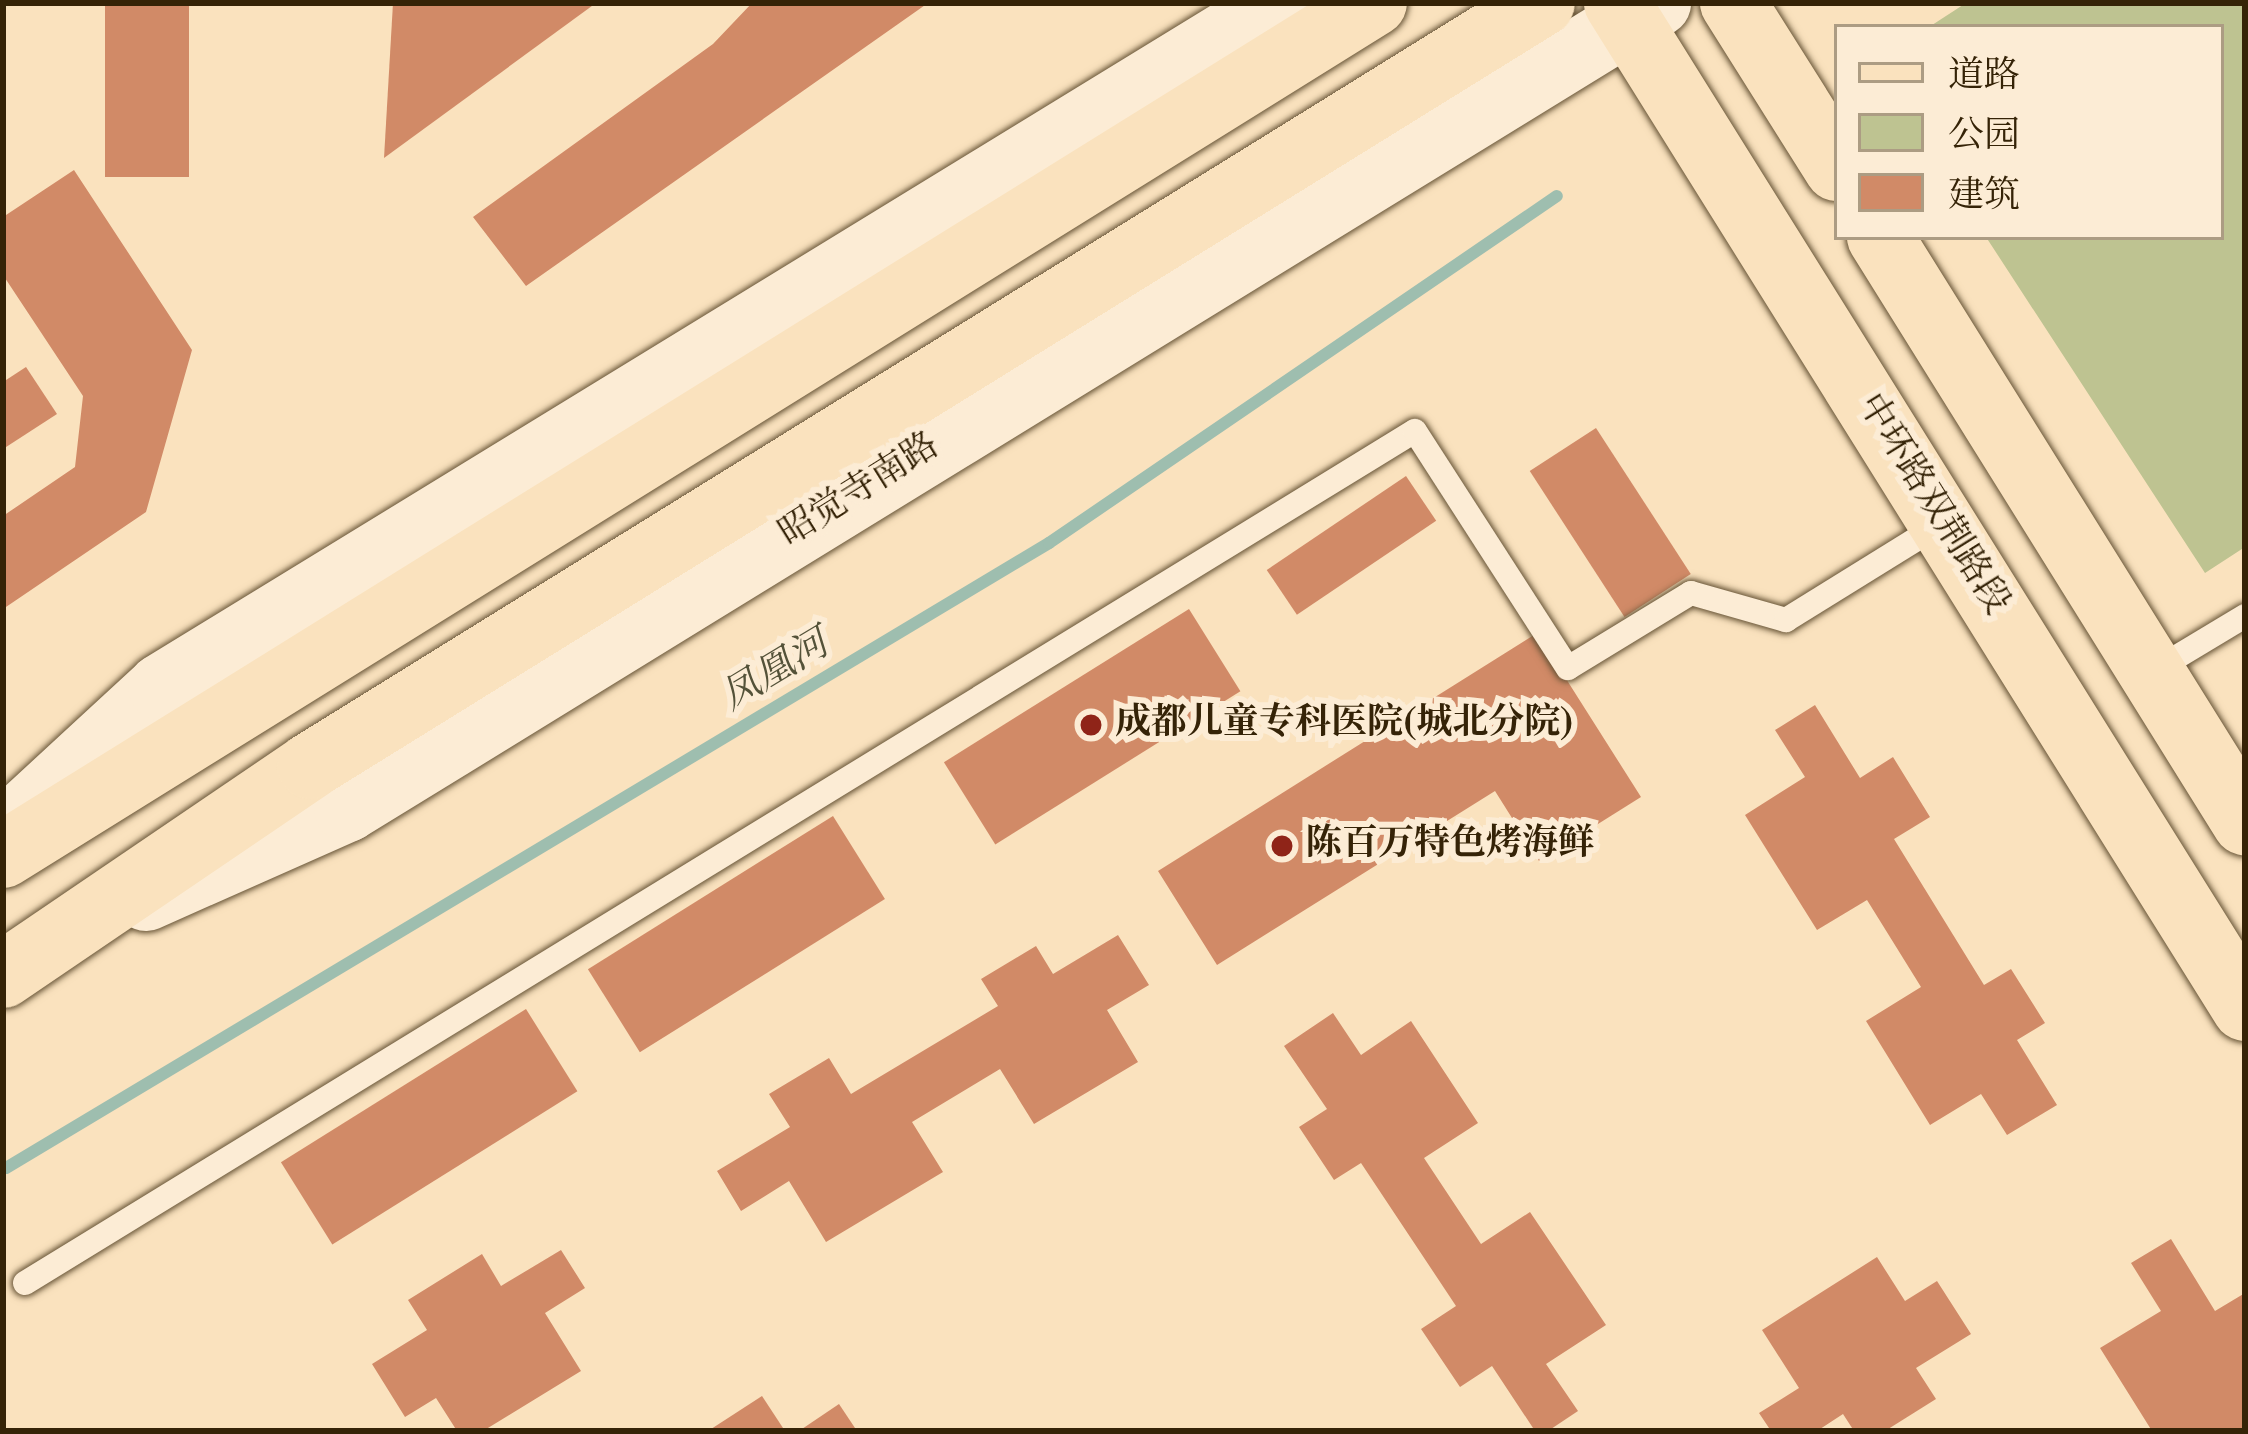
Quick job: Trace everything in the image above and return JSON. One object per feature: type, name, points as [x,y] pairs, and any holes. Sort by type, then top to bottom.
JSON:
[{"type":"main road","points":[[3,855],[273,694],[1374,3]]},
{"type":"main road","name":"昭觉寺南路","points":[[24,959],[310,766],[1542,3]]},
{"type":"main road","points":[[1733,3],[1834,163]]},
{"type":"main road","name":"中环路双荆路段","points":[[1634,9],[1943,522],[2245,1008]]},
{"type":"main road","points":[[1882,240],[2245,822]]},
{"type":"street","points":[[3,833],[160,687],[1279,3]]},
{"type":"street","name":"昭觉寺南路","points":[[24,959],[346,809],[1634,9]]},
{"type":"lane","points":[[26,1283],[1415,431],[1568,668],[1691,593],[1786,620],[1943,522]]},
{"type":"lane","points":[[2153,671],[2245,616]]},
{"type":"green space","points":[[1966,3],[2245,3],[2245,547],[2205,573],[1988,240],[2224,240],[2224,24],[1934,24]]},
{"type":"building","points":[[105,3],[189,3],[189,177],[105,177]]},
{"type":"building","points":[[393,3],[596,3],[384,158]]},
{"type":"building","points":[[752,3],[928,3],[526,286],[473,217],[713,44]]},
{"type":"building","points":[[74,170],[192,350],[146,512],[3,609],[3,516],[75,467],[83,396],[3,275],[3,217]]},
{"type":"building","points":[[26,367],[57,414],[3,449],[3,382]]},
{"type":"building","points":[[1596,428],[1691,574],[1625,617],[1530,471]]},
{"type":"building","points":[[1406,476],[1436,521],[1297,615],[1267,570]]},
{"type":"building","name":"成都儿童专科医院(城北分院)","points":[[1189,609],[1240,691],[995,844],[944,762]]},
{"type":"building","points":[[1537,633],[1641,797],[1539,861],[1495,791],[1217,965],[1158,871]]},
{"type":"building","points":[[1815,705],[1860,778],[1893,757],[1930,817],[1894,839],[1984,985],[2011,969],[2045,1023],[2017,1040],[2057,1105],[2007,1135],[1981,1094],[1930,1125],[1866,1021],[1921,987],[1867,900],[1817,930],[1745,815],[1805,777],[1775,730]]},
{"type":"building","points":[[833,816],[885,899],[640,1052],[588,969]]},
{"type":"building","points":[[1118,935],[1149,985],[1107,1010],[1138,1062],[1034,1124],[1000,1069],[912,1122],[943,1172],[826,1242],[789,1181],[741,1211],[717,1171],[790,1127],[769,1094],[829,1058],[851,1094],[998,1006],[981,979],[1036,946],[1053,974]]},
{"type":"building","points":[[526,1009],[577,1091],[332,1244],[281,1162]]},
{"type":"building","points":[[1333,1013],[1361,1055],[1411,1021],[1478,1123],[1424,1158],[1481,1244],[1530,1212],[1606,1325],[1546,1364],[1578,1411],[1548,1431],[1535,1431],[1492,1366],[1460,1387],[1421,1329],[1456,1306],[1361,1163],[1334,1180],[1299,1127],[1327,1109],[1284,1046]]},
{"type":"building","points":[[2171,1239],[2215,1311],[2245,1293],[2245,1431],[2152,1431],[2100,1348],[2161,1311],[2131,1263]]},
{"type":"building","points":[[561,1250],[585,1288],[545,1313],[581,1371],[483,1431],[457,1431],[436,1398],[405,1417],[372,1364],[427,1330],[408,1300],[482,1254],[501,1286]]},
{"type":"building","points":[[1877,1257],[1905,1301],[1937,1281],[1971,1334],[1916,1368],[1936,1399],[1885,1431],[1854,1431],[1843,1414],[1817,1431],[1771,1431],[1759,1413],[1799,1388],[1762,1330]]},
{"type":"building","points":[[762,1396],[785,1431],[708,1431]]},
{"type":"building","points":[[839,1404],[857,1431],[799,1431]]},
{"type":"waterway","name":"凤凰河","points":[[6,1168],[1049,543],[1557,196]]},
{"type":"place","name":"成都儿童专科医院(城北分院)","points":[[1091,725]]},
{"type":"place","name":"陈百万特色烤海鲜","points":[[1282,846]]}]
